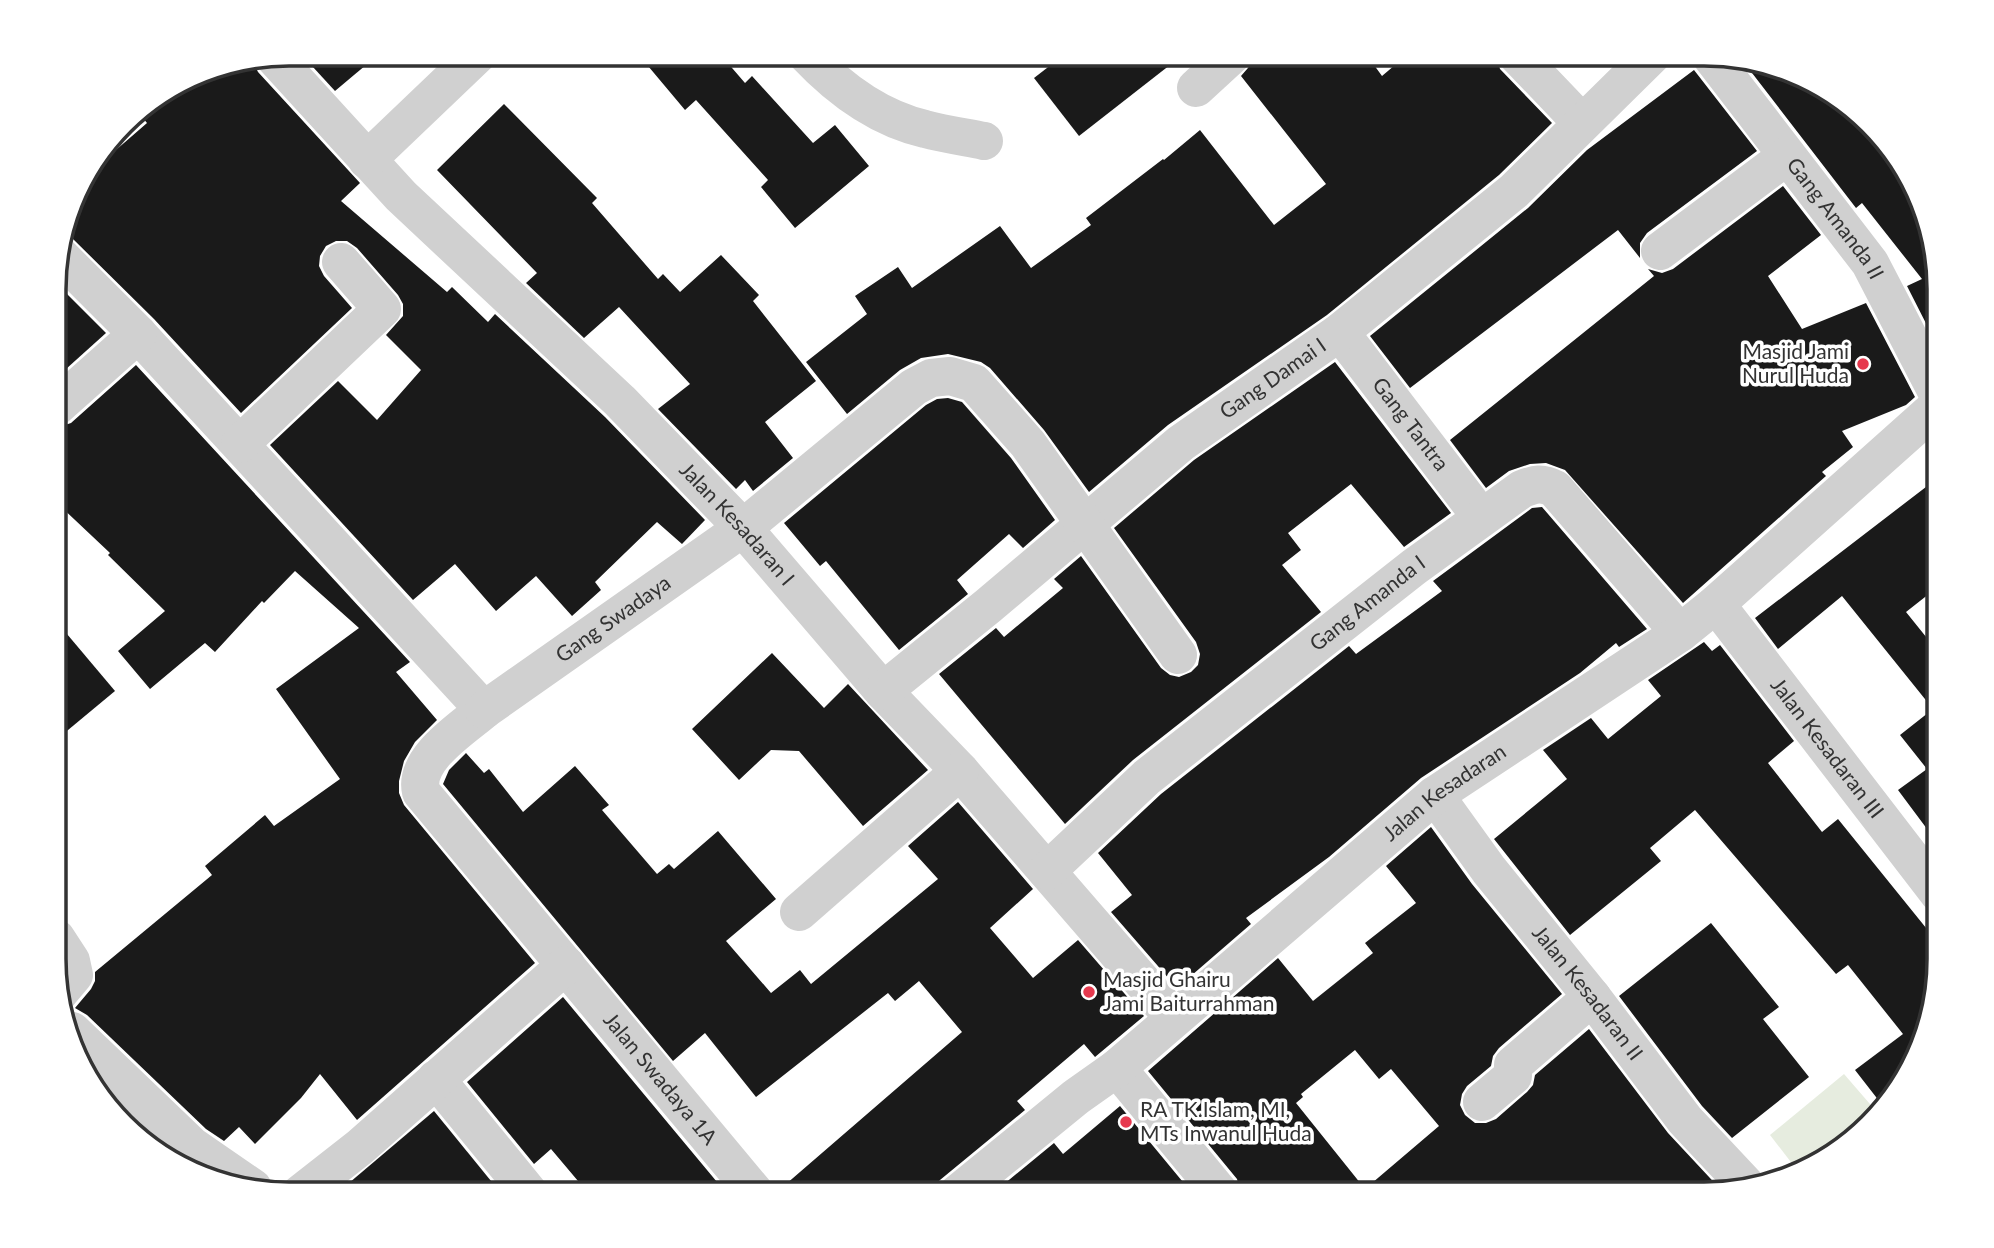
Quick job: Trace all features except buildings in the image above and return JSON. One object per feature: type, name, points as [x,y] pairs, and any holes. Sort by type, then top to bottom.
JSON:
[{"type":"street","name":"Jalan Kesadaran I","points":[[283,67],[401,196],[620,401],[743,528],[883,691],[960,771],[1173,1017]]},
{"type":"street","points":[[367,160],[464,67]]},
{"type":"street","points":[[818,67],[872,109],[922,129],[984,141]]},
{"type":"street","points":[[1196,88],[1219,67]]},
{"type":"street","points":[[1528,67],[1582,123]]},
{"type":"street","name":"Gang Damai I","points":[[883,691],[1181,443],[1340,332],[1514,191],[1640,67]]},
{"type":"street","name":"Gang Amanda II","points":[[1720,68],[1870,263],[1927,373]]},
{"type":"street","points":[[1660,251],[1787,156]]},
{"type":"street","points":[[240,444],[382,309],[341,262]]},
{"type":"street","points":[[68,264],[138,334],[484,710]]},
{"type":"street","name":"Gang Tantra","points":[[1340,332],[1481,517]]},
{"type":"street","points":[[67,397],[138,334]]},
{"type":"street","name":"Gang Swadaya","points":[[566,965],[421,792],[418,782],[420,773],[437,750],[484,710],[743,528],[915,387],[931,378],[950,376],[974,383],[1028,444],[1178,655]]},
{"type":"street","name":"Jalan Kesadaran","points":[[972,1182],[1116,1068],[1435,795],[1680,632],[1716,604],[1927,416]]},
{"type":"street","name":"Gang Amanda I","points":[[1047,871],[1147,777],[1404,575],[1521,489],[1546,484],[1555,489],[1680,632]]},
{"type":"street","name":"Jalan Kesadaran III","points":[[1716,604],[1927,878]]},
{"type":"street","points":[[799,912],[960,771]]},
{"type":"street","name":"Jalan Kesadaran II","points":[[1435,795],[1489,870],[1592,997],[1685,1120],[1740,1178]]},
{"type":"street","points":[[67,955],[74,975],[68,982]]},
{"type":"street","points":[[316,1182],[566,965]]},
{"type":"street","name":"Jalan Swadaya 1A","points":[[566,965],[746,1182]]},
{"type":"street","points":[[1482,1102],[1513,1076],[1513,1065],[1592,997]]},
{"type":"street","points":[[82,1040],[192,1146],[233,1174]]},
{"type":"street","points":[[1116,1068],[1210,1181]]},
{"type":"street","points":[[436,1079],[520,1182]]},
{"type":"shaded area","points":[[1844,1074],[1872,1106],[1828,1144],[1792,1163],[1770,1135]]},
{"type":"place","name":"Masjid Jami Nurul Huda","points":[[1863,364]]},
{"type":"place","name":"Masjid Ghairu Jami Baiturrahman","points":[[1089,992]]},
{"type":"place","name":"RA TK.Islam, MI, MTs Inwanul Huda","points":[[1126,1122]]}]
